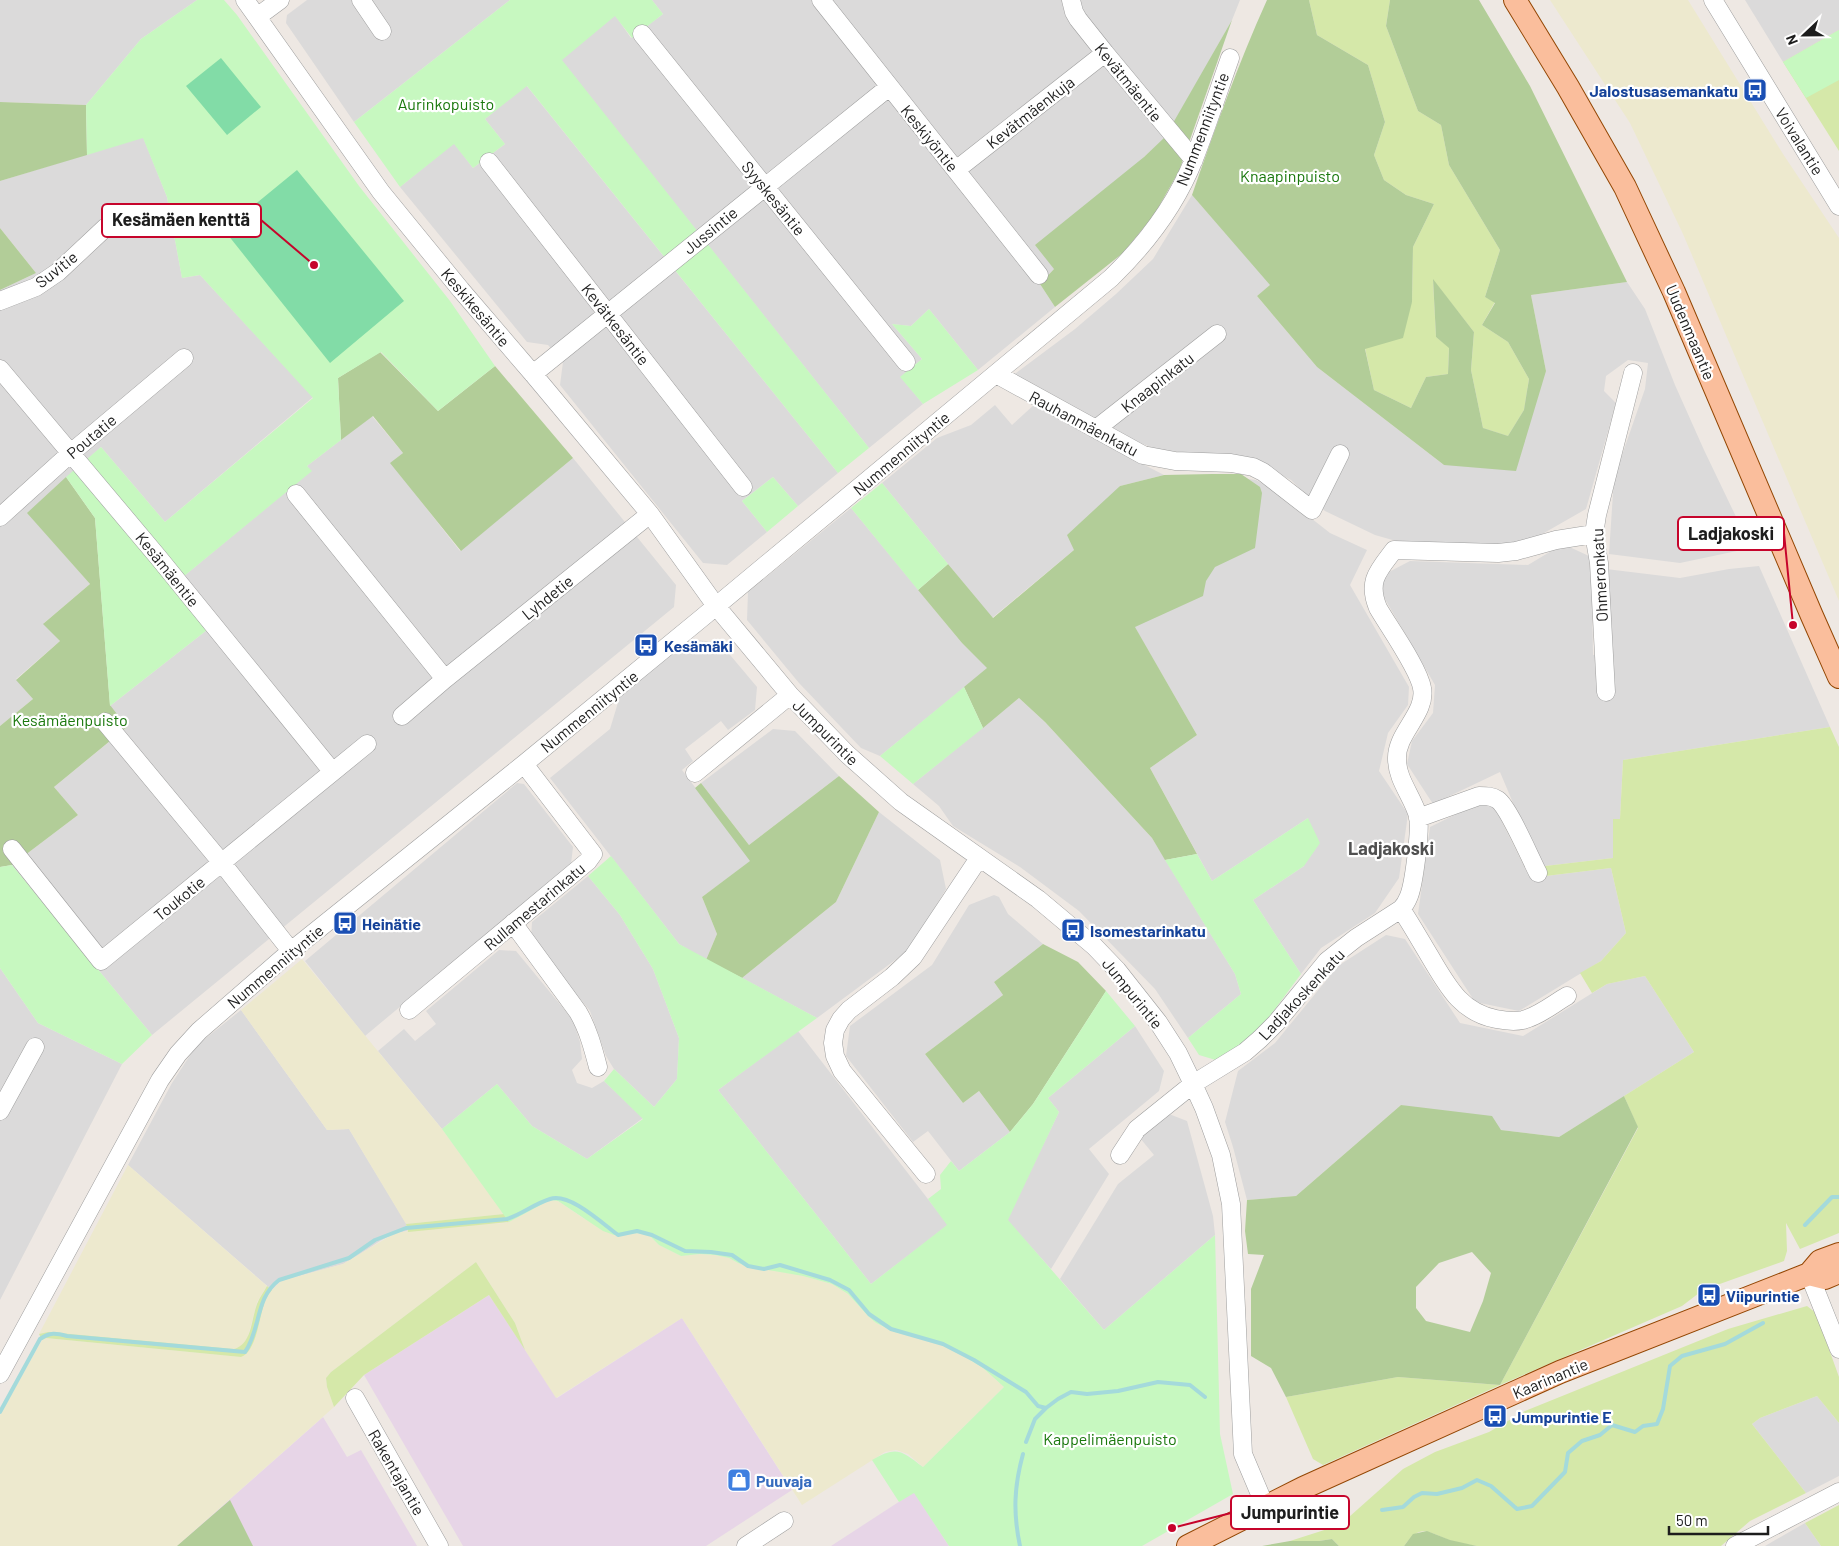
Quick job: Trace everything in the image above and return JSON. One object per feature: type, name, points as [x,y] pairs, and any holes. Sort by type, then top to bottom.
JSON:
[{"type":"main road","name":"Uudenmaantie","points":[[1515,0],[1568,87],[1624,187],[1674,292],[1839,677]]},
{"type":"main road","name":"Kaarinantie","points":[[1188,1546],[1265,1506],[1560,1372],[1809,1274],[1820,1261],[1839,1254]]},
{"type":"main road","name":"Kaarinantie","points":[[1809,1274],[1825,1278],[1839,1272]]},
{"type":"street","name":"Keskikesäntie","points":[[245,0],[381,192],[460,290],[650,514],[716,606]]},
{"type":"street","points":[[257,17],[280,0]]},
{"type":"street","points":[[361,0],[382,30]]},
{"type":"street","name":"Keskiyöntie","points":[[821,0],[1039,275]]},
{"type":"street","name":"Kevätmäentie","points":[[1071,0],[1074,12],[1105,53],[1194,160]]},
{"type":"street","name":"Voivalantie","points":[[1713,0],[1839,206]]},
{"type":"street","name":"Syyskesäntie","points":[[642,34],[906,362]]},
{"type":"street","name":"Kevätmäenkuja","points":[[956,170],[1105,53]]},
{"type":"street","name":"Nummenniityntie","points":[[0,1374],[160,1080],[178,1054],[199,1031],[291,951],[524,764],[1104,284],[1128,261],[1156,227],[1181,186],[1194,160],[1230,58]]},
{"type":"street","name":"Jussintie","points":[[533,374],[889,87]]},
{"type":"street","name":"Kevätkesäntie","points":[[489,162],[743,487]]},
{"type":"street","name":"Suvitie","points":[[0,301],[36,286],[58,272],[106,227]]},
{"type":"street","name":"Knaapinkatu","points":[[1096,430],[1217,334]]},
{"type":"street","name":"Poutatie","points":[[0,517],[72,452],[184,358]]},
{"type":"street","name":"Kesämäentie","points":[[0,369],[72,452],[332,771]]},
{"type":"street","name":"Ohmeronkatu","points":[[1606,692],[1599,563],[1594,534],[1603,490],[1633,373]]},
{"type":"street","name":"Rauhanmäenkatu","points":[[996,374],[1143,455],[1191,462],[1237,464],[1253,467],[1263,472],[1312,510],[1340,454]]},
{"type":"street","points":[[296,494],[445,679]]},
{"type":"street","name":"Lyhdetie","points":[[402,716],[445,679],[650,514]]},
{"type":"street","points":[[1567,996],[1535,1015],[1513,1022],[1476,1014],[1448,986],[1401,909],[1406,903],[1412,886],[1418,818],[1400,774],[1397,750],[1422,700],[1423,689],[1419,678],[1378,608],[1372,588],[1374,578],[1379,569],[1394,550],[1498,553],[1516,551],[1556,540],[1594,534]]},
{"type":"street","name":"Jumpurintie","points":[[716,606],[790,695],[874,779],[901,802],[1038,899],[1094,946],[1117,970],[1158,1022],[1178,1053],[1187,1089],[1204,1108],[1221,1155],[1231,1204],[1243,1454],[1265,1506]]},
{"type":"street","points":[[695,773],[790,695]]},
{"type":"street","points":[[105,722],[222,863],[291,951]]},
{"type":"street","name":"Toukotie","points":[[12,849],[101,961],[367,744]]},
{"type":"street","name":"Rullamestarinkatu","points":[[410,1010],[588,861],[593,854],[524,764]]},
{"type":"street","points":[[1418,818],[1479,796],[1490,796],[1500,801],[1507,811],[1538,873]]},
{"type":"street","points":[[926,1174],[842,1071],[835,1056],[833,1043],[835,1030],[849,1010],[892,977],[913,957],[979,858]]},
{"type":"street","name":"Ladjakoskenkatu","points":[[1120,1155],[1137,1129],[1187,1089],[1245,1052],[1260,1039],[1276,1023],[1327,961],[1356,938],[1401,909]]},
{"type":"street","points":[[513,923],[578,1012],[588,1031],[598,1067]]},
{"type":"street","points":[[0,1111],[35,1047]]},
{"type":"street","points":[[1809,1274],[1839,1349]]},
{"type":"street","name":"Rakentajantie","points":[[355,1398],[440,1546]]},
{"type":"street","points":[[1736,1546],[1839,1492]]},
{"type":"street","points":[[746,1546],[784,1521]]},
{"type":"shaded area","points":[[0,0],[197,0],[141,39],[86,105],[0,102]]},
{"type":"shaded area","points":[[307,0],[510,0],[354,122],[286,23],[287,15]]},
{"type":"shaded area","points":[[652,0],[1240,0],[1232,20],[1166,137],[1144,157],[1040,284],[1055,307],[978,370],[929,309],[911,326],[892,324],[922,359],[901,377],[923,404],[869,448],[561,60],[615,15],[631,38],[663,14]]},
{"type":"shaded area","points":[[1550,0],[1688,0],[1783,154],[1839,238],[1839,601],[1683,234],[1630,123]]},
{"type":"shaded area","points":[[1745,0],[1839,0],[1839,30],[1783,62]]},
{"type":"shaded area","points":[[526,85],[838,473],[798,506],[773,477],[742,501],[767,532],[727,565],[703,563],[560,385],[563,362],[548,345],[527,342],[400,187],[454,143],[473,168],[505,144],[485,119]]},
{"type":"shaded area","points":[[143,137],[167,197],[182,278],[200,275],[313,397],[165,522],[101,447],[28,513],[90,584],[44,623],[60,641],[16,679],[33,699],[0,726],[0,290],[36,273],[0,228],[0,181]]},
{"type":"shaded area","points":[[1192,195],[1271,285],[1257,296],[1317,367],[1444,465],[1546,371],[1531,295],[1627,282],[1645,309],[1675,385],[1751,548],[1680,563],[1609,554],[1614,478],[1645,389],[1648,363],[1628,360],[1606,376],[1604,391],[1616,403],[1586,509],[1530,541],[1486,545],[1396,541],[1375,535],[1325,511],[1291,480],[1257,463],[1156,449],[1127,438],[1109,428],[1226,336],[1220,325],[1095,422],[1012,376],[1075,329],[1153,259]]},
{"type":"shaded area","points":[[1035,404],[1164,475],[1120,486],[1074,550],[992,618],[882,483],[937,438],[971,425],[995,405],[1012,425]]},
{"type":"shaded area","points":[[372,416],[403,453],[391,463],[460,551],[573,458],[676,585],[674,607],[152,1035],[12,865],[78,815],[54,787],[126,728],[110,706],[207,630],[172,586],[311,471],[307,466]]},
{"type":"shaded area","points":[[1212,474],[1256,480],[1279,493],[1330,533],[1367,550],[1350,585],[1409,687],[1408,705],[1388,733],[1379,771],[1408,814],[1399,878],[1375,913],[1321,948],[1301,974],[1253,900],[1304,866],[1308,818],[1212,881],[1150,768],[1197,735],[1115,593]]},
{"type":"shaded area","points":[[851,508],[962,643],[988,668],[880,756],[861,748],[799,683],[747,620],[748,592]]},
{"type":"shaded area","points":[[1563,544],[1589,556],[1593,655],[1612,652],[1606,569],[1680,578],[1729,569],[1759,566],[1830,727],[1623,760],[1620,819],[1613,819],[1613,858],[1545,866],[1524,829],[1500,772],[1433,804],[1407,764],[1412,741],[1433,713],[1435,685],[1379,589],[1387,573],[1410,561],[1528,565]]},
{"type":"shaded area","points":[[690,639],[720,643],[757,687],[755,710],[728,730],[721,721],[685,749],[693,761],[682,770],[751,861],[702,897],[717,934],[706,960],[679,944],[550,778],[610,729],[620,696]]},
{"type":"shaded area","points":[[1019,698],[1045,722],[1152,838],[1235,974],[1241,994],[1188,1038],[1155,989],[1079,911],[1020,867],[953,826],[939,806],[913,784]]},
{"type":"shaded area","points":[[773,729],[795,731],[839,776],[749,845],[701,783]]},
{"type":"shaded area","points":[[517,783],[524,784],[573,847],[571,864],[365,1036],[305,961]]},
{"type":"shaded area","points":[[1479,803],[1495,808],[1528,874],[1546,876],[1611,868],[1626,933],[1601,961],[1519,1011],[1475,1002],[1418,914],[1430,827]]},
{"type":"shaded area","points":[[879,812],[940,860],[946,889],[910,949],[817,1018],[742,978],[836,902]]},
{"type":"shaded area","points":[[588,876],[620,915],[653,969],[679,1038],[677,1079],[654,1107],[614,1069],[606,1056],[590,1011],[531,939],[532,922]]},
{"type":"shaded area","points":[[994,895],[999,897],[1008,914],[1043,944],[994,982],[1003,995],[925,1054],[963,1103],[979,1091],[1010,1132],[959,1171],[928,1131],[913,1142],[846,1056],[850,1026],[932,965],[969,905]]},
{"type":"shaded area","points":[[1386,935],[1405,939],[1460,1023],[1523,1036],[1607,984],[1645,976],[1694,1052],[1559,1137],[1501,1130],[1401,1105],[1296,1196],[1247,1200],[1225,1122],[1238,1071],[1275,1043],[1338,966]]},
{"type":"shaded area","points":[[499,950],[516,951],[573,1020],[580,1042],[582,1059],[572,1070],[577,1083],[592,1088],[604,1081],[643,1118],[587,1159],[532,1126],[497,1084],[442,1129],[378,1051],[404,1029],[415,1041],[436,1024],[426,1011]]},
{"type":"shaded area","points":[[302,959],[442,1129],[504,1214],[406,1224],[349,1129],[327,1130],[241,1010]]},
{"type":"shaded area","points":[[0,968],[38,1023],[122,1064],[0,1300]]},
{"type":"shaded area","points":[[241,1010],[327,1130],[349,1129],[406,1223],[407,1231],[395,1233],[343,1264],[281,1281],[272,1290],[128,1165],[172,1083],[196,1046]]},
{"type":"shaded area","points":[[1135,1026],[1164,1071],[1159,1091],[1089,1149],[1109,1174],[1051,1269],[1007,1220],[1059,1112],[1048,1098]]},
{"type":"shaded area","points":[[798,1031],[948,1225],[871,1284],[718,1090]]},
{"type":"shaded area","points":[[1169,1114],[1187,1121],[1213,1216],[1215,1235],[1104,1330],[1060,1279],[1118,1184],[1154,1155],[1140,1138]]},
{"type":"shaded area","points":[[128,1165],[267,1286],[257,1302],[247,1340],[240,1347],[234,1349],[48,1332],[39,1334]]},
{"type":"shaded area","points":[[550,1200],[558,1201],[583,1218],[623,1235],[639,1233],[649,1235],[659,1245],[681,1256],[715,1255],[729,1258],[738,1263],[832,1284],[848,1294],[876,1323],[895,1332],[940,1344],[983,1368],[1004,1387],[923,1467],[908,1454],[896,1450],[885,1452],[802,1505],[682,1318],[556,1398],[525,1350],[515,1323],[476,1262],[331,1372],[326,1378],[334,1407],[177,1546],[0,1546],[0,1415],[42,1340],[46,1338],[241,1357],[250,1349],[264,1302],[281,1281],[343,1264],[395,1233],[437,1227],[506,1223]]},
{"type":"shaded area","points":[[489,1295],[557,1398],[682,1318],[792,1490],[706,1546],[463,1546],[364,1375]]},
{"type":"shaded area","points":[[1817,1396],[1839,1423],[1839,1476],[1806,1493],[1752,1424],[1760,1418]]},
{"type":"shaded area","points":[[323,1417],[347,1457],[361,1450],[417,1546],[177,1546]]},
{"type":"shaded area","points":[[914,1492],[949,1546],[831,1546]]},
{"type":"shaded area","points":[[1805,1523],[1821,1546],[1765,1546]]},
{"type":"green space","points":[[197,0],[224,0],[237,15],[359,186],[450,301],[495,366],[438,411],[381,352],[338,378],[341,440],[307,466],[312,471],[172,586],[207,630],[110,706],[95,518],[66,477],[101,447],[165,522],[313,398],[200,275],[182,278],[167,197],[143,138],[87,155],[86,105],[141,39]]},
{"type":"green space","name":"Aurinkopuisto","points":[[510,0],[652,0],[663,14],[632,38],[615,16],[562,60],[869,448],[838,473],[527,86],[485,119],[505,144],[473,168],[454,144],[400,187],[354,122]]},
{"type":"green space","name":"Knaapinpuisto","points":[[1267,0],[1309,0],[1317,35],[1368,65],[1385,122],[1374,155],[1384,180],[1406,195],[1434,204],[1413,247],[1412,302],[1403,338],[1365,349],[1374,390],[1411,408],[1426,377],[1448,374],[1449,348],[1436,337],[1433,279],[1474,332],[1471,370],[1483,428],[1508,436],[1524,410],[1529,379],[1508,342],[1482,325],[1495,303],[1485,297],[1500,250],[1449,165],[1441,125],[1418,111],[1386,26],[1390,0],[1479,0],[1530,86],[1627,282],[1531,295],[1546,371],[1516,471],[1444,465],[1317,367],[1257,296],[1270,285],[1192,195],[1218,121]]},
{"type":"green space","points":[[1309,0],[1390,0],[1386,26],[1418,111],[1441,125],[1449,165],[1500,250],[1485,297],[1495,302],[1482,325],[1508,342],[1529,379],[1524,410],[1508,436],[1483,428],[1471,370],[1474,332],[1433,280],[1436,337],[1449,347],[1448,374],[1426,377],[1411,408],[1374,390],[1365,348],[1412,302],[1413,247],[1434,204],[1406,195],[1384,180],[1374,155],[1385,122],[1368,65],[1317,35]]},
{"type":"green space","points":[[1232,20],[1179,171],[1154,215],[1123,253],[1055,307],[1040,284],[1054,269],[1035,245],[1144,157],[1165,137]]},
{"type":"green space","points":[[1839,30],[1839,151],[1783,62]]},
{"type":"green space","points":[[1839,30],[1839,80],[1806,98],[1783,62]]},
{"type":"green space","points":[[221,58],[261,107],[227,135],[186,86]]},
{"type":"green space","points":[[0,102],[86,105],[87,155],[0,181]]},
{"type":"green space","points":[[297,170],[404,301],[330,363],[224,230]]},
{"type":"green space","points":[[0,228],[36,273],[0,290]]},
{"type":"green space","points":[[929,309],[978,370],[923,404],[900,377],[922,359],[892,324],[911,326]]},
{"type":"green space","points":[[380,352],[438,411],[495,366],[573,458],[461,551],[390,463],[403,453],[373,416],[341,440],[338,378]]},
{"type":"green space","points":[[1241,474],[1260,487],[1262,493],[1255,548],[1215,567],[1206,581],[1203,596],[1135,627],[1197,735],[1150,768],[1197,854],[1165,860],[1152,838],[1045,722],[1019,698],[983,728],[964,687],[987,668],[962,643],[918,590],[948,564],[993,618],[1074,550],[1067,535],[1120,486],[1164,475]]},
{"type":"green space","name":"Kesämäenpuisto","points":[[66,477],[95,518],[110,705],[127,727],[54,787],[78,815],[12,865],[0,867],[0,726],[33,699],[16,680],[60,641],[43,624],[90,584],[27,513]]},
{"type":"green space","points":[[773,477],[798,506],[767,532],[742,501]]},
{"type":"green space","points":[[882,483],[948,564],[918,590],[851,508]]},
{"type":"green space","points":[[964,687],[983,728],[913,784],[880,756]]},
{"type":"green space","points":[[1830,727],[1839,747],[1839,1233],[1800,1249],[1786,1223],[1787,1251],[1784,1261],[1703,1290],[1682,1306],[1500,1385],[1638,1128],[1624,1096],[1694,1052],[1645,976],[1607,984],[1592,993],[1580,973],[1601,961],[1626,933],[1611,868],[1546,876],[1545,866],[1613,858],[1613,819],[1620,819],[1623,760]]},
{"type":"green space","points":[[839,776],[879,812],[836,902],[742,978],[706,960],[717,934],[702,897],[750,861],[695,788],[701,783],[749,845]]},
{"type":"green space","points":[[1308,818],[1320,843],[1304,866],[1253,900],[1301,974],[1255,1036],[1219,1061],[1199,1055],[1188,1038],[1241,994],[1235,974],[1165,860],[1197,854],[1212,881]]},
{"type":"green space","name":"Kappelimäenpuisto","points":[[611,856],[679,944],[817,1018],[718,1090],[871,1284],[947,1225],[928,1199],[941,1189],[940,1175],[951,1161],[959,1171],[1010,1132],[1033,1104],[1106,991],[1135,1026],[1048,1098],[1059,1112],[1008,1220],[1104,1330],[1215,1235],[1220,1434],[1233,1494],[1142,1546],[949,1546],[914,1493],[899,1502],[872,1460],[894,1451],[910,1457],[923,1467],[1004,1387],[983,1368],[940,1344],[895,1332],[876,1323],[848,1294],[832,1284],[803,1276],[751,1267],[729,1258],[715,1255],[681,1256],[659,1245],[649,1235],[639,1233],[614,1235],[603,1231],[558,1201],[550,1200],[509,1222],[442,1129],[497,1084],[532,1126],[587,1159],[643,1119],[604,1081],[614,1069],[654,1107],[677,1079],[679,1038],[653,969],[620,915],[588,876]]},
{"type":"green space","points":[[12,865],[152,1035],[122,1064],[38,1023],[0,968],[0,867]]},
{"type":"green space","points":[[1043,944],[1078,962],[1106,991],[1033,1104],[1010,1132],[979,1091],[963,1103],[925,1054],[1003,995],[994,982]]},
{"type":"green space","points":[[1624,1096],[1638,1127],[1500,1385],[1398,1377],[1286,1397],[1271,1368],[1251,1356],[1251,1289],[1264,1255],[1248,1254],[1245,1231],[1247,1200],[1296,1196],[1401,1105],[1492,1116],[1501,1130],[1559,1137]],"holes":[[[1472,1252],[1491,1273],[1483,1301],[1470,1332],[1426,1321],[1416,1308],[1416,1287],[1439,1263]]]},
{"type":"green space","points":[[504,1214],[509,1222],[408,1232],[406,1224]]},
{"type":"green space","points":[[476,1262],[515,1323],[525,1350],[489,1295],[364,1375],[334,1407],[326,1378],[331,1372]]},
{"type":"green space","points":[[267,1286],[272,1290],[265,1302],[254,1342],[246,1354],[241,1357],[46,1338],[42,1340],[39,1334],[48,1332],[234,1349],[240,1346],[248,1337],[257,1304]]},
{"type":"green space","points":[[1807,1306],[1816,1313],[1839,1377],[1839,1423],[1817,1396],[1760,1418],[1752,1424],[1806,1493],[1750,1521],[1721,1546],[1477,1546],[1452,1541],[1425,1531],[1415,1534],[1404,1546],[1339,1546],[1332,1539],[1290,1541],[1340,1525],[1403,1469],[1435,1452],[1489,1432],[1525,1411],[1728,1329]]},
{"type":"green space","points":[[1398,1377],[1500,1385],[1323,1465],[1313,1459],[1286,1397]]},
{"type":"green space","points":[[230,1500],[253,1546],[177,1546]]},
{"type":"green space","points":[[1839,1505],[1839,1546],[1821,1546],[1805,1523]]},
{"type":"green space","points":[[1427,1531],[1450,1540],[1477,1546],[1404,1546],[1413,1534]]},
{"type":"green space","points":[[1332,1539],[1339,1546],[1262,1546],[1290,1541]]},
{"type":"waterway","points":[[1805,1225],[1832,1197],[1839,1197]]},
{"type":"waterway","points":[[0,1412],[40,1339],[47,1335],[56,1334],[245,1352],[254,1334],[266,1296],[271,1287],[279,1280],[349,1258],[375,1240],[406,1228],[507,1219],[544,1201],[558,1198],[576,1204],[618,1235],[637,1231],[652,1235],[685,1251],[732,1255],[748,1266],[764,1269],[780,1265],[830,1280],[849,1290],[869,1314],[891,1329],[943,1344],[974,1360],[1026,1392],[1038,1406],[1046,1408],[1071,1392],[1087,1394],[1118,1391],[1158,1382],[1190,1385],[1205,1397]]},
{"type":"waterway","points":[[1382,1510],[1403,1507],[1414,1497],[1422,1493],[1437,1494],[1462,1488],[1477,1480],[1491,1486],[1517,1509],[1532,1506],[1565,1472],[1568,1453],[1582,1441],[1600,1435],[1612,1425],[1635,1432],[1643,1426],[1657,1424],[1663,1409],[1670,1366],[1682,1356],[1725,1344],[1763,1323]]},
{"type":"waterway","points":[[1026,1442],[1035,1419],[1046,1408]]},
{"type":"waterway","points":[[1020,1546],[1016,1522],[1016,1500],[1023,1454]]},
{"type":"place","name":"Jalostusasemankatu","points":[[1755,90]]},
{"type":"place","name":"Kesämäen kenttä","points":[[314,265]]},
{"type":"place","name":"Ladjakoski","points":[[1793,625]]},
{"type":"place","name":"Kesämäki","points":[[646,645]]},
{"type":"place","name":"Heinätie","points":[[345,923]]},
{"type":"place","name":"Isomestarinkatu","points":[[1073,930]]},
{"type":"place","name":"Viipurintie","points":[[1709,1295]]},
{"type":"place","name":"Jumpurintie E","points":[[1495,1416]]},
{"type":"place","name":"Puuvaja","points":[[739,1480]]},
{"type":"place","name":"Jumpurintie","points":[[1172,1528]]},
{"type":"district","name":"Ladjakoski","points":[[1391,848]]}]
